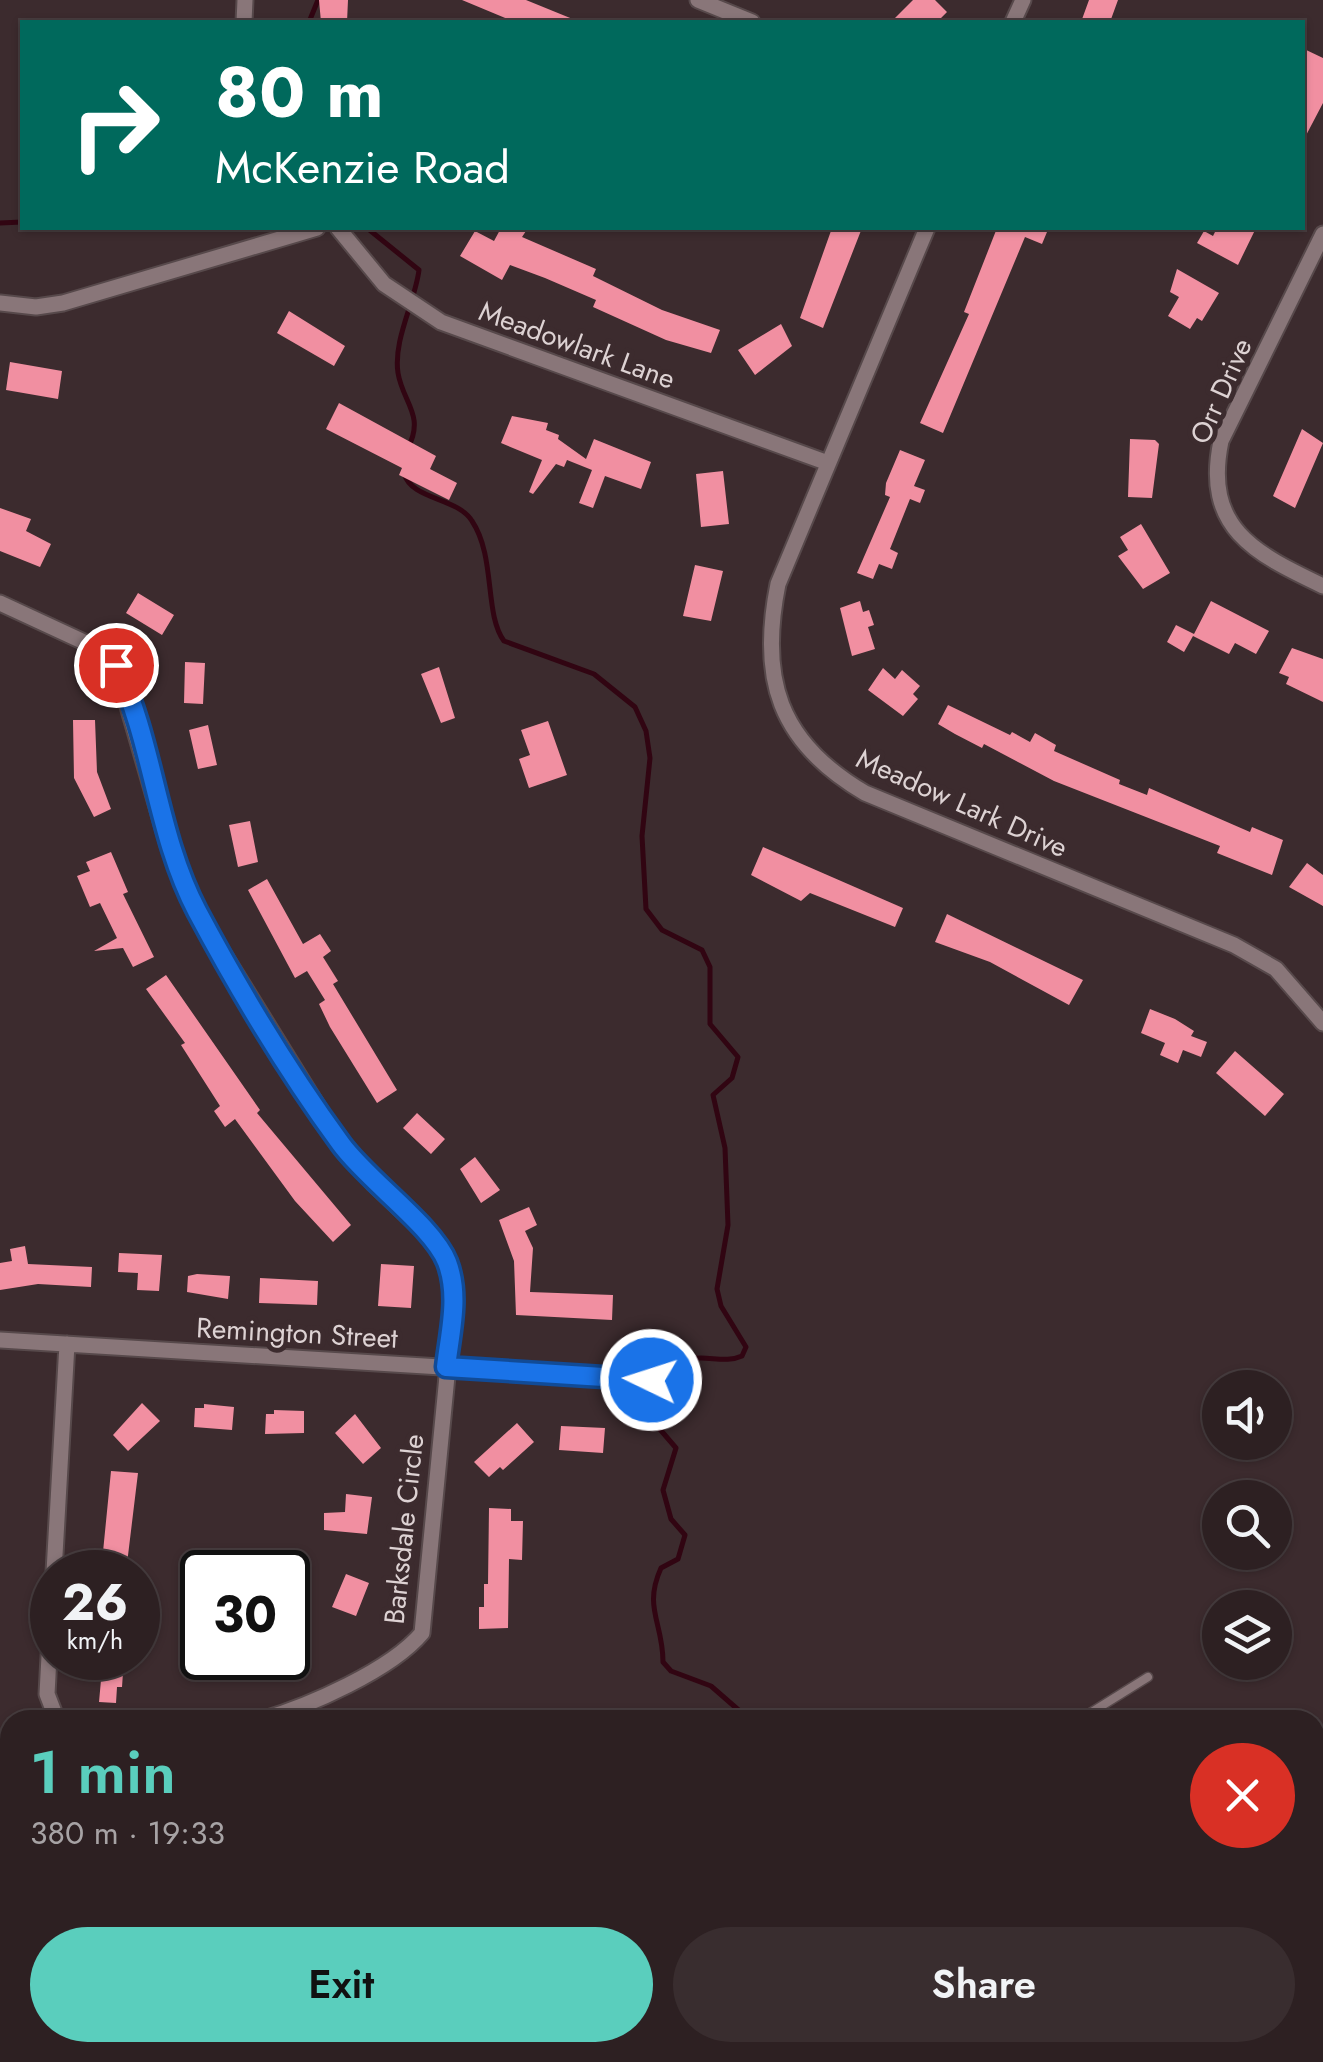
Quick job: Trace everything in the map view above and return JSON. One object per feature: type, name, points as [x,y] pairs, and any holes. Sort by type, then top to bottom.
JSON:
[{"type":"street","points":[[698,0],[747,20]]},
{"type":"street","points":[[0,302],[36,307],[63,303],[310,230]]},
{"type":"street","name":"Meadowlark Lane","points":[[340,230],[384,284],[441,322],[828,463]]},
{"type":"street","name":"Meadow Lark Drive","points":[[926,230],[778,584],[768,633],[770,666],[779,700],[813,756],[865,792],[1234,945],[1276,970],[1313,1006],[1323,1022]]},
{"type":"street","name":"Orr Drive","points":[[1323,234],[1221,441],[1216,463],[1217,487],[1235,532],[1265,558],[1323,586]]},
{"type":"street","name":"Barksdale Circle","points":[[0,603],[97,648],[116,665],[168,845],[195,908],[341,1144],[373,1182],[432,1238],[446,1260],[455,1294],[422,1633],[406,1652],[301,1710]]},
{"type":"street","name":"Remington Street","points":[[0,1340],[651,1380]]},
{"type":"street","points":[[55,1550],[67,1344]]},
{"type":"street","points":[[48,1680],[47,1694],[53,1710]]},
{"type":"lane","points":[[1095,1710],[1148,1676]]},
{"type":"building","points":[[319,0],[348,0],[347,20],[321,20]]},
{"type":"building","points":[[462,0],[526,0],[575,20],[510,20]]},
{"type":"building","points":[[913,0],[935,0],[947,12],[939,20],[893,20]]},
{"type":"building","points":[[1089,0],[1118,0],[1111,20],[1082,20]]},
{"type":"building","points":[[1305,49],[1323,58],[1323,103],[1305,137]]},
{"type":"building","points":[[500,230],[527,230],[522,237],[596,269],[593,276],[662,310],[720,330],[711,353],[666,340],[593,307],[596,300],[545,278],[510,265],[502,280],[460,256],[475,231],[494,241]]},
{"type":"building","points":[[831,230],[861,230],[823,328],[800,318]]},
{"type":"building","points":[[996,230],[1047,232],[1042,244],[1025,237],[943,433],[920,423],[969,314],[964,312]]},
{"type":"building","points":[[1216,230],[1255,230],[1238,265],[1197,243],[1204,231],[1213,236]]},
{"type":"building","points":[[1177,269],[1219,293],[1202,321],[1197,318],[1190,329],[1168,316],[1179,297],[1170,292]]},
{"type":"building","points":[[289,311],[345,346],[334,366],[277,333]]},
{"type":"building","points":[[781,324],[792,346],[755,375],[738,350]]},
{"type":"building","points":[[10,362],[62,371],[58,399],[6,390]]},
{"type":"building","points":[[339,403],[436,456],[430,469],[457,483],[449,500],[399,475],[402,468],[326,429]]},
{"type":"building","points":[[512,416],[548,423],[546,430],[559,435],[558,439],[586,459],[594,439],[651,462],[641,489],[605,476],[593,508],[579,503],[592,470],[567,460],[564,467],[556,464],[533,494],[529,492],[542,460],[501,443]]},
{"type":"building","points":[[1302,429],[1323,443],[1295,508],[1273,496]]},
{"type":"building","points":[[1130,439],[1155,440],[1159,444],[1152,498],[1128,497]]},
{"type":"building","points":[[900,450],[925,460],[914,486],[925,490],[920,503],[910,499],[890,549],[898,553],[892,569],[879,564],[873,579],[857,573],[890,497],[885,495],[886,483]]},
{"type":"building","points":[[723,471],[729,524],[701,527],[696,474]]},
{"type":"building","points":[[0,508],[31,519],[26,531],[51,544],[40,567],[0,551]]},
{"type":"building","points":[[1141,524],[1170,573],[1143,589],[1118,556],[1128,550],[1120,537]]},
{"type":"building","points":[[695,565],[723,571],[711,621],[683,616]]},
{"type":"building","points":[[138,593],[174,615],[162,635],[126,613]]},
{"type":"building","points":[[860,601],[863,612],[869,610],[874,625],[868,627],[875,649],[852,656],[840,608]]},
{"type":"building","points":[[1211,601],[1269,631],[1256,654],[1235,643],[1229,654],[1193,636],[1184,652],[1167,642],[1176,625],[1194,634]]},
{"type":"building","points":[[1292,648],[1323,659],[1323,702],[1286,684],[1289,677],[1279,673]]},
{"type":"building","points":[[185,662],[205,663],[203,704],[184,703]]},
{"type":"building","points":[[439,667],[455,718],[441,723],[421,674]]},
{"type":"building","points":[[883,668],[895,679],[902,670],[920,686],[913,694],[918,699],[903,716],[868,690]]},
{"type":"building","points":[[948,705],[1030,742],[1035,733],[1056,745],[1054,751],[1120,780],[1119,784],[1147,795],[1149,788],[1250,832],[1252,827],[1283,840],[1272,875],[1217,853],[1220,846],[1054,781],[984,744],[982,748],[955,734],[938,724]]},
{"type":"building","points":[[73,720],[95,720],[97,772],[111,809],[94,817],[74,778]]},
{"type":"building","points":[[548,721],[567,775],[529,788],[519,759],[530,755],[521,730]]},
{"type":"building","points":[[208,725],[217,765],[198,769],[189,730]]},
{"type":"building","points":[[250,821],[258,862],[238,867],[229,825]]},
{"type":"building","points":[[763,847],[903,908],[895,927],[810,893],[801,901],[751,875]]},
{"type":"building","points":[[111,852],[128,892],[123,894],[154,957],[133,967],[123,948],[94,951],[117,938],[100,903],[90,907],[77,876],[90,871],[86,862]]},
{"type":"building","points":[[1307,863],[1323,875],[1323,906],[1289,887]]},
{"type":"building","points":[[267,879],[303,944],[320,934],[331,951],[323,957],[338,981],[333,984],[397,1090],[377,1103],[330,1027],[319,1004],[325,1000],[307,971],[295,978],[248,890]]},
{"type":"building","points":[[947,914],[1083,980],[1069,1005],[990,962],[935,942]]},
{"type":"building","points":[[166,975],[260,1110],[257,1113],[351,1225],[333,1242],[295,1201],[235,1119],[225,1127],[214,1111],[220,1106],[181,1045],[185,1043],[146,989]]},
{"type":"building","points":[[1150,1009],[1175,1019],[1194,1031],[1191,1036],[1207,1042],[1201,1057],[1183,1050],[1178,1063],[1160,1055],[1165,1043],[1141,1033]]},
{"type":"building","points":[[1235,1051],[1284,1094],[1265,1116],[1216,1073]]},
{"type":"building","points":[[417,1113],[445,1139],[431,1154],[403,1128]]},
{"type":"building","points":[[475,1157],[500,1190],[481,1203],[460,1169]]},
{"type":"building","points":[[529,1207],[537,1225],[525,1231],[533,1248],[530,1292],[613,1295],[612,1320],[516,1315],[514,1261],[499,1220]]},
{"type":"building","points":[[25,1246],[28,1264],[92,1267],[91,1287],[38,1284],[0,1290],[0,1263],[12,1261],[10,1249]]},
{"type":"building","points":[[119,1253],[162,1255],[159,1291],[137,1290],[138,1273],[118,1272]]},
{"type":"building","points":[[381,1264],[414,1266],[411,1308],[378,1306]]},
{"type":"building","points":[[188,1276],[230,1276],[228,1299],[187,1292]]},
{"type":"building","points":[[260,1278],[318,1281],[317,1305],[259,1303]]},
{"type":"building","points":[[142,1403],[160,1421],[128,1451],[113,1435]]},
{"type":"building","points":[[204,1404],[234,1407],[232,1430],[194,1427],[195,1408],[204,1408]]},
{"type":"building","points":[[274,1410],[304,1411],[304,1433],[265,1434],[266,1414],[274,1414]]},
{"type":"building","points":[[355,1414],[381,1448],[363,1464],[335,1433]]},
{"type":"building","points":[[517,1423],[534,1442],[503,1470],[500,1467],[489,1477],[474,1462]]},
{"type":"building","points":[[561,1426],[605,1428],[603,1453],[559,1450]]},
{"type":"building","points":[[111,1471],[138,1473],[129,1550],[103,1550]]},
{"type":"building","points":[[346,1494],[372,1497],[367,1534],[324,1530],[324,1513],[345,1512]]},
{"type":"building","points":[[489,1508],[511,1509],[511,1521],[523,1521],[522,1560],[509,1559],[508,1628],[479,1629],[479,1607],[484,1607],[484,1584],[488,1584]]},
{"type":"building","points":[[346,1574],[369,1583],[356,1616],[332,1607]]},
{"type":"building","points":[[101,1680],[122,1680],[122,1687],[117,1687],[116,1703],[99,1702]]},
{"type":"waterway","points":[[310,20],[318,0]]},
{"type":"waterway","points":[[0,223],[20,222]]},
{"type":"waterway","points":[[369,230],[419,270],[397,360],[414,418],[408,448]]},
{"type":"waterway","points":[[404,473],[415,489],[456,507],[472,521],[484,551],[494,616],[504,641],[594,674],[635,707],[646,731],[650,758],[642,836],[646,909],[662,930],[702,950],[710,967],[710,1024],[738,1057],[732,1078],[713,1095],[725,1148],[728,1225],[717,1289],[721,1306],[746,1347],[737,1358],[689,1360],[680,1365],[668,1382],[658,1427],[676,1448],[663,1490],[671,1519],[685,1535],[678,1559],[661,1568],[654,1605],[663,1662],[671,1671],[711,1686],[739,1710]]},
{"type":"route","points":[[116,665],[124,681],[168,845],[195,908],[341,1144],[373,1182],[432,1238],[446,1260],[455,1294],[446,1367],[651,1380]]}]
